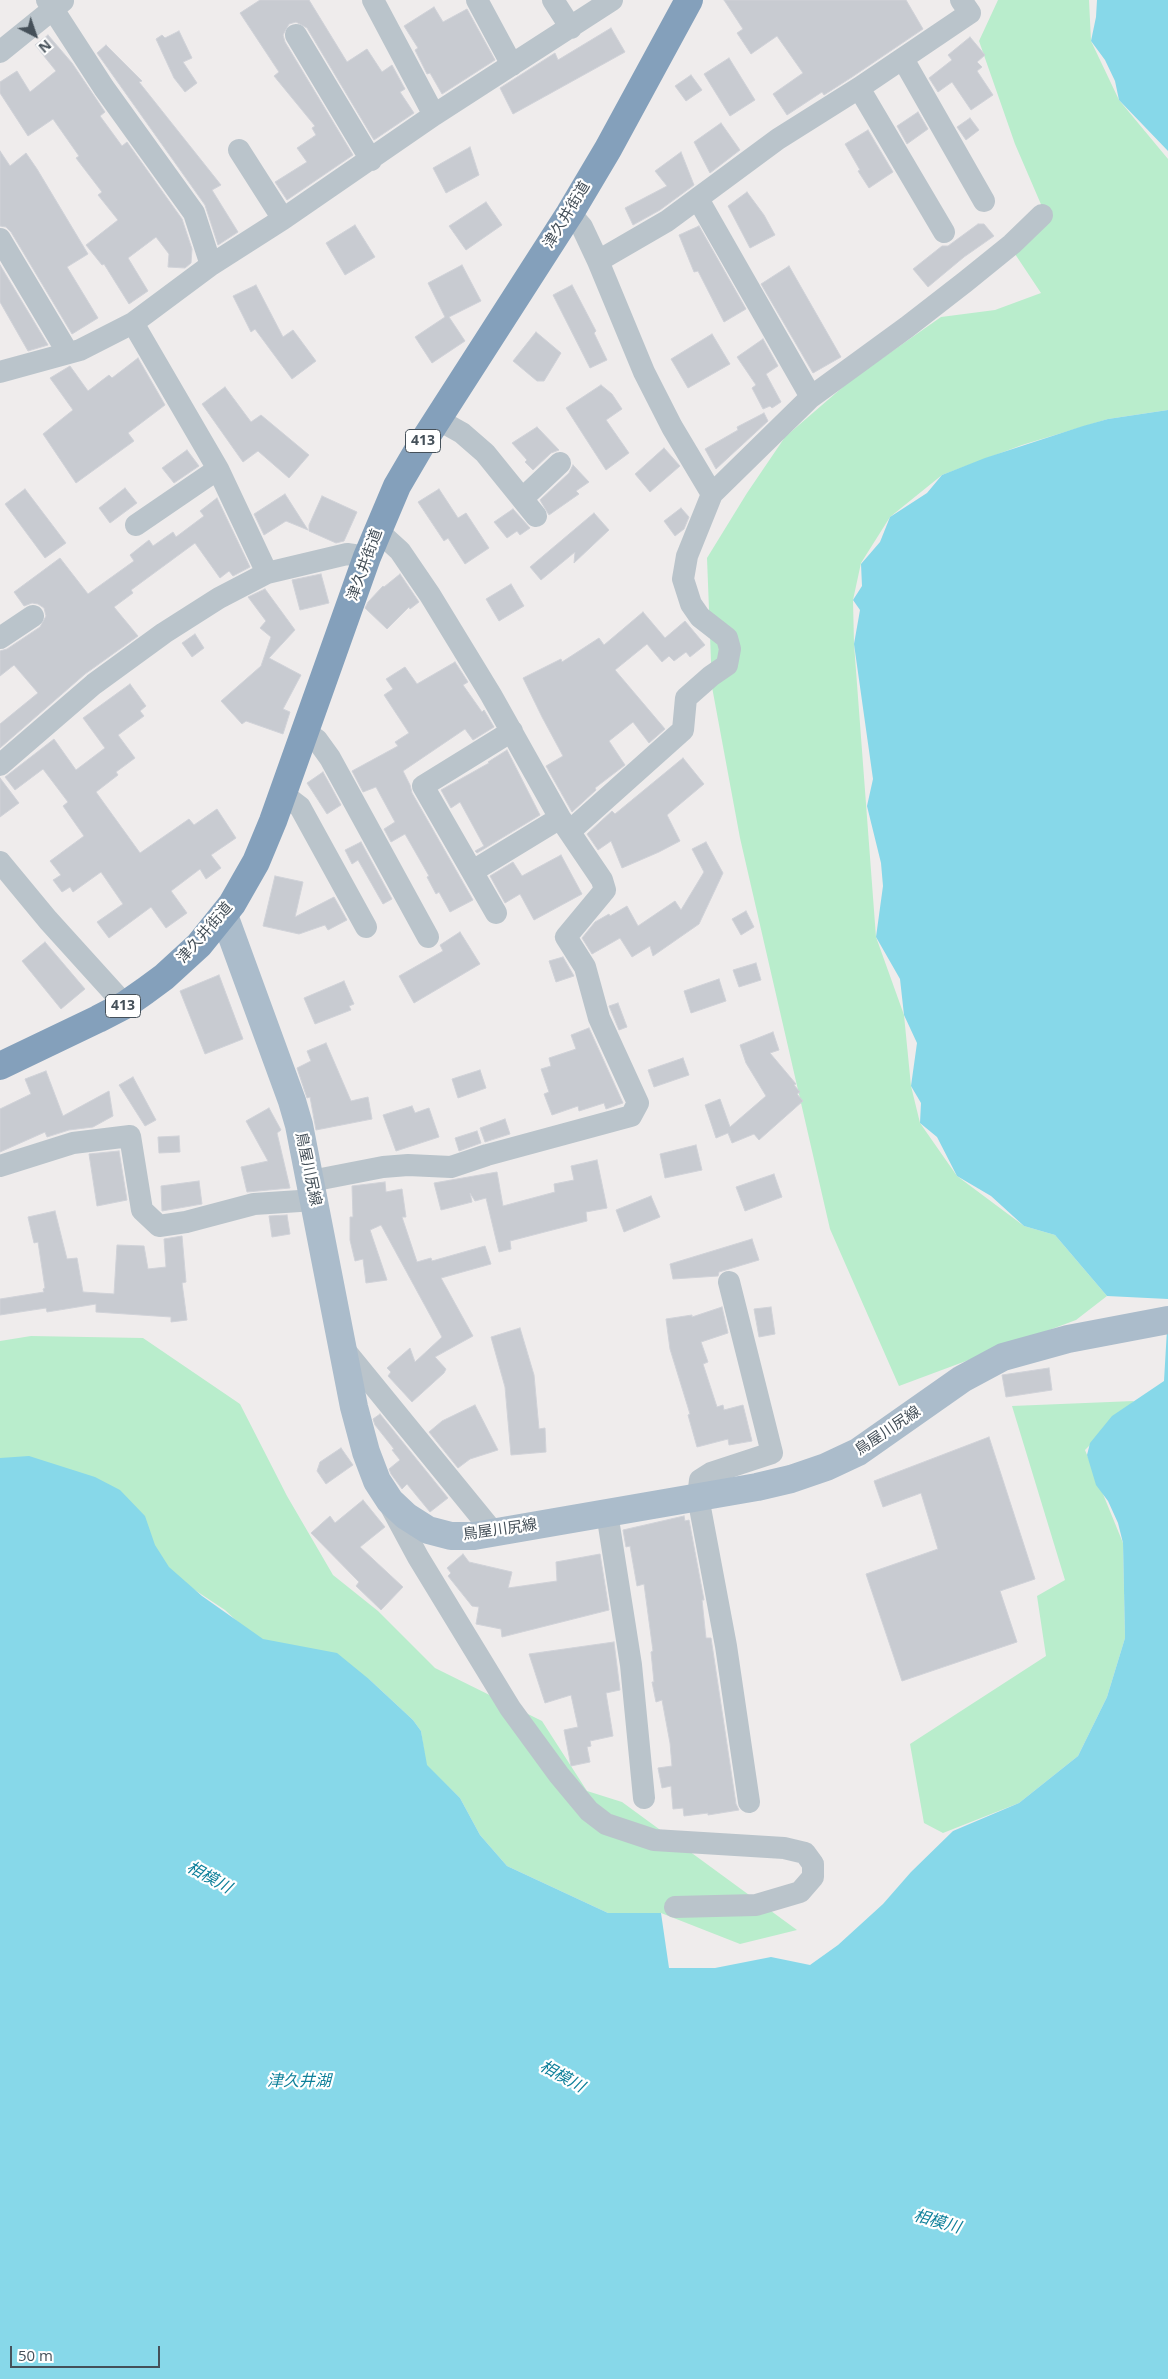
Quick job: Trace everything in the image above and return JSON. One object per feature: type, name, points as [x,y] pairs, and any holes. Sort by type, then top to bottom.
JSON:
[{"type":"highway","name":"津久井街道","points":[[0,1066],[124,1005],[180,963],[224,915],[256,862],[283,794],[377,530],[405,471],[570,213],[608,149],[689,0]]},
{"type":"main road","name":"鳥屋川尻線","points":[[224,915],[292,1101],[313,1190],[363,1442],[373,1472],[383,1491],[406,1516],[434,1532],[457,1536],[494,1533],[780,1482],[815,1472],[842,1460],[883,1436],[962,1379],[1004,1357],[1059,1340],[1164,1320]]},
{"type":"street","points":[[373,0],[434,115]]},
{"type":"street","points":[[476,0],[512,65]]},
{"type":"street","points":[[553,0],[571,28]]},
{"type":"street","points":[[0,372],[80,350],[132,323],[211,265],[371,160],[434,115],[612,0]]},
{"type":"street","points":[[598,261],[668,221],[778,139],[859,88],[970,13],[961,0]]},
{"type":"street","points":[[0,52],[55,3],[104,88],[194,213],[211,265]]},
{"type":"street","points":[[296,35],[371,160]]},
{"type":"street","points":[[903,59],[984,201]]},
{"type":"street","points":[[859,88],[944,232]]},
{"type":"street","points":[[239,150],[283,219]]},
{"type":"street","points":[[698,199],[811,397]]},
{"type":"street","points":[[570,213],[582,227],[598,261],[644,372],[672,427],[712,494]]},
{"type":"street","points":[[473,871],[565,825],[684,730],[686,698],[727,665],[730,649],[727,638],[700,617],[691,604],[683,579],[687,556],[712,494],[811,397],[906,327],[1012,244],[1042,215]]},
{"type":"street","points":[[0,239],[68,353]]},
{"type":"street","points":[[132,323],[218,469],[267,573]]},
{"type":"street","points":[[438,419],[462,433],[485,453],[530,507],[560,464]]},
{"type":"street","points":[[136,525],[218,469]]},
{"type":"street","points":[[0,1166],[73,1143],[130,1136],[142,1210],[159,1226],[186,1222],[313,1190],[384,1167],[408,1165],[451,1167],[487,1155],[631,1116],[638,1104],[599,1018],[584,966],[566,937],[604,890],[602,880],[565,825],[512,731],[430,595],[400,551],[377,530]]},
{"type":"street","points":[[0,765],[94,684],[164,633],[219,598],[267,573],[347,554],[367,557]]},
{"type":"street","points":[[0,638],[33,616]]},
{"type":"street","points":[[496,913],[423,786],[512,731]]},
{"type":"street","points":[[305,732],[317,740],[330,758],[428,937]]},
{"type":"street","points":[[283,794],[300,807],[366,927]]},
{"type":"street","points":[[0,862],[48,920],[124,1005]]},
{"type":"street","points":[[729,1282],[772,1453],[711,1473],[700,1480],[698,1497],[726,1646],[749,1802]]},
{"type":"street","points":[[343,1348],[494,1533]]},
{"type":"street","points":[[383,1491],[418,1557],[510,1708],[559,1775],[589,1811],[606,1824],[654,1840],[784,1848],[805,1853],[813,1864],[813,1877],[800,1892],[756,1905],[675,1907]]},
{"type":"street","points":[[607,1513],[631,1665],[644,1798]]},
{"type":"green space","points":[[998,0],[1089,0],[1091,41],[1119,100],[1168,159],[1168,410],[1108,419],[1022,445],[942,475],[890,517],[861,563],[853,600],[854,644],[876,937],[904,1015],[911,1086],[920,1123],[957,1176],[1024,1226],[1055,1235],[1107,1296],[1076,1320],[899,1386],[830,1229],[740,838],[712,687],[707,558],[747,493],[785,437],[851,380],[941,317],[995,310],[1041,293],[1015,254],[1043,209],[1015,144],[979,41]]},
{"type":"green space","points":[[31,1336],[143,1338],[240,1404],[287,1496],[333,1575],[378,1611],[435,1668],[542,1721],[587,1791],[622,1802],[797,1930],[740,1944],[661,1913],[608,1913],[507,1866],[480,1835],[460,1798],[426,1765],[421,1731],[413,1720],[370,1680],[259,1642],[225,1610],[0,1461],[0,1341]]},
{"type":"green space","points":[[1134,1401],[1085,1450],[1123,1543],[1125,1638],[1107,1697],[1078,1756],[1019,1803],[943,1833],[924,1823],[910,1744],[1046,1656],[1037,1596],[1065,1580],[1012,1406]]},
{"type":"water","points":[[1097,0],[1168,0],[1168,151],[1119,100],[1115,81],[1105,60],[1091,41]]},
{"type":"water","points":[[1168,410],[1168,1299],[1107,1296],[1055,1235],[1024,1226],[991,1196],[957,1176],[937,1137],[920,1123],[921,1103],[911,1086],[917,1043],[904,1015],[900,979],[876,937],[883,886],[881,863],[867,806],[873,779],[854,644],[860,610],[853,600],[862,586],[861,564],[880,542],[890,517],[927,493],[942,475],[985,458],[1083,426],[1108,419]]},
{"type":"water","name":"津久井湖","points":[[1168,1312],[1168,2379],[0,2379],[0,1458],[29,1456],[95,1477],[120,1490],[145,1516],[155,1545],[169,1567],[202,1596],[263,1639],[337,1653],[370,1680],[413,1720],[421,1731],[427,1765],[460,1798],[480,1835],[507,1866],[608,1913],[661,1913],[669,1968],[715,1968],[771,1957],[810,1965],[838,1945],[883,1904],[911,1872],[953,1831],[1019,1803],[1078,1756],[1107,1697],[1125,1638],[1123,1543],[1118,1523],[1108,1501],[1096,1485],[1087,1455],[1090,1443],[1112,1416],[1164,1381]]},
{"type":"building","points":[[260,0],[309,0],[347,62],[367,49],[382,72],[392,65],[405,89],[400,92],[414,113],[374,140],[307,28],[296,22],[289,24],[283,35],[285,42],[353,155],[287,200],[275,182],[307,162],[297,148],[316,135],[312,128],[315,126],[274,76],[279,72],[240,13]]},
{"type":"building","points":[[724,0],[906,0],[923,29],[824,95],[822,92],[787,115],[773,94],[803,73],[777,36],[751,54],[737,33],[743,29]]},
{"type":"building","points":[[434,7],[443,22],[467,9],[495,60],[442,94],[430,73],[427,74],[415,50],[418,48],[404,26]]},
{"type":"building","points":[[611,28],[625,52],[513,114],[500,88],[555,53],[558,60]]},
{"type":"building","points":[[179,31],[192,58],[183,62],[197,83],[185,92],[174,78],[156,39],[162,35],[165,38]]},
{"type":"building","points":[[48,35],[72,63],[105,112],[100,116],[122,146],[127,142],[182,219],[192,249],[191,263],[185,268],[168,267],[169,254],[156,237],[128,258],[148,291],[129,304],[104,264],[102,265],[86,245],[118,220],[98,195],[102,192],[76,158],[79,156],[53,119],[28,136],[0,93],[0,82],[17,71],[30,92],[56,71],[35,45]]},
{"type":"building","points":[[970,37],[985,55],[977,62],[982,67],[977,71],[993,95],[971,110],[952,82],[938,92],[929,78],[952,60],[948,55]]},
{"type":"building","points":[[106,45],[142,81],[139,82],[221,185],[212,190],[238,232],[218,245],[205,205],[97,53]]},
{"type":"building","points":[[729,58],[755,100],[730,116],[704,74]]},
{"type":"building","points":[[691,75],[702,90],[686,101],[675,86]]},
{"type":"building","points":[[918,112],[928,129],[907,144],[897,126]]},
{"type":"building","points":[[970,118],[979,130],[966,140],[957,127]]},
{"type":"building","points":[[721,123],[740,150],[710,173],[694,142]]},
{"type":"building","points":[[868,130],[893,172],[869,188],[858,171],[860,170],[845,144]]},
{"type":"building","points":[[470,147],[479,175],[446,193],[433,168]]},
{"type":"building","points":[[0,151],[10,166],[26,153],[88,254],[67,267],[98,318],[72,334],[11,232],[6,227],[0,226]]},
{"type":"building","points":[[681,152],[694,185],[660,210],[633,225],[625,208],[667,186],[655,171]]},
{"type":"building","points":[[747,192],[764,215],[775,235],[750,248],[728,206]]},
{"type":"building","points":[[486,202],[502,225],[466,250],[449,226]]},
{"type":"building","points":[[978,224],[984,224],[994,236],[964,257],[928,287],[913,269],[942,246],[948,246]]},
{"type":"building","points":[[355,225],[375,257],[345,275],[326,243]]},
{"type":"building","points":[[699,226],[746,309],[724,322],[698,271],[694,272],[679,235]]},
{"type":"building","points":[[0,265],[48,345],[28,351],[0,302]]},
{"type":"building","points":[[462,265],[481,301],[449,317],[465,341],[432,363],[415,337],[445,317],[428,283]]},
{"type":"building","points":[[789,266],[841,357],[813,373],[761,284]]},
{"type":"building","points":[[256,285],[283,337],[293,330],[316,361],[292,379],[255,329],[251,332],[233,296]]},
{"type":"building","points":[[572,285],[596,331],[594,333],[607,360],[590,368],[553,295]]},
{"type":"building","points":[[536,332],[561,353],[544,381],[537,381],[513,361]]},
{"type":"building","points":[[712,334],[730,364],[688,388],[671,359]]},
{"type":"building","points":[[763,339],[778,366],[766,374],[781,402],[772,408],[770,406],[763,409],[752,388],[756,385],[737,357]]},
{"type":"building","points":[[138,358],[165,405],[128,433],[134,441],[76,483],[43,434],[73,410],[50,378],[70,366],[88,391],[109,375],[112,378]]},
{"type":"building","points":[[601,385],[612,394],[622,409],[606,420],[629,453],[606,470],[566,408]]},
{"type":"building","points":[[225,387],[251,422],[261,415],[309,455],[289,478],[258,451],[243,462],[202,404]]},
{"type":"building","points":[[764,413],[768,421],[716,469],[705,449],[738,430],[737,427]]},
{"type":"building","points":[[537,427],[559,450],[551,453],[533,470],[512,443]]},
{"type":"building","points":[[664,448],[680,466],[650,492],[635,474]]},
{"type":"building","points":[[187,450],[199,466],[174,483],[162,468]]},
{"type":"building","points":[[573,465],[589,482],[576,491],[579,494],[549,515],[540,500],[569,473]]},
{"type":"building","points":[[125,488],[137,503],[110,523],[99,508]]},
{"type":"building","points":[[25,489],[66,543],[45,558],[5,504]]},
{"type":"building","points":[[439,489],[458,518],[466,513],[489,548],[465,564],[448,538],[444,541],[418,502]]},
{"type":"building","points":[[285,494],[308,530],[286,521],[264,535],[254,514]]},
{"type":"building","points":[[322,496],[357,512],[344,541],[336,543],[309,531],[309,525]]},
{"type":"building","points":[[217,498],[250,567],[233,576],[229,571],[220,578],[195,543],[131,590],[133,593],[114,607],[138,636],[85,674],[0,748],[0,724],[38,693],[14,665],[0,676],[0,651],[7,649],[40,627],[46,616],[44,608],[38,604],[32,603],[24,606],[14,592],[60,558],[88,594],[134,561],[130,555],[149,540],[153,546],[173,532],[176,537],[204,516],[200,511]]},
{"type":"building","points":[[681,508],[689,517],[684,529],[675,536],[664,521]]},
{"type":"building","points":[[513,509],[530,528],[520,535],[517,531],[507,538],[494,522]]},
{"type":"building","points":[[594,513],[609,530],[574,563],[575,552],[541,580],[530,567]]},
{"type":"building","points":[[321,574],[329,603],[300,610],[292,580]]},
{"type":"building","points":[[400,574],[419,602],[410,609],[409,607],[387,629],[365,608],[383,586]]},
{"type":"building","points":[[511,584],[524,606],[499,621],[486,599]]},
{"type":"building","points":[[265,589],[295,630],[269,658],[301,675],[283,709],[290,712],[283,734],[246,721],[242,724],[221,701],[261,666],[271,637],[260,628],[266,621],[248,597]]},
{"type":"building","points":[[643,612],[665,638],[685,621],[705,645],[690,657],[686,652],[674,661],[669,656],[662,662],[647,644],[615,670],[665,729],[649,743],[633,722],[609,741],[625,765],[595,788],[596,790],[572,812],[546,766],[563,756],[523,678],[561,659],[562,662],[599,638],[604,645]]},
{"type":"building","points":[[195,634],[204,648],[192,657],[182,643]]},
{"type":"building","points":[[455,662],[468,682],[463,685],[482,712],[484,710],[494,727],[473,740],[465,729],[403,771],[412,793],[473,900],[450,912],[439,892],[436,894],[427,877],[429,876],[405,834],[391,842],[384,829],[395,822],[376,787],[363,792],[352,771],[398,746],[395,742],[409,733],[384,695],[393,689],[386,679],[405,667],[417,684]]},
{"type":"building","points":[[130,684],[146,706],[140,711],[144,716],[118,735],[135,758],[116,772],[118,775],[96,792],[140,853],[189,819],[194,825],[217,809],[236,838],[211,855],[221,868],[206,879],[200,869],[171,891],[187,913],[166,928],[151,907],[109,938],[97,922],[123,904],[101,872],[73,892],[70,887],[62,892],[53,880],[61,875],[50,861],[84,836],[63,806],[68,802],[43,769],[15,790],[5,777],[54,739],[76,770],[105,748],[83,718]]},
{"type":"building","points":[[507,750],[540,815],[477,853],[475,851],[484,846],[460,802],[451,808],[441,790],[489,763]]},
{"type":"building","points":[[683,758],[704,784],[667,815],[680,841],[622,868],[611,841],[598,850],[587,834],[612,811],[615,814]]},
{"type":"building","points":[[323,772],[341,805],[327,814],[307,783]]},
{"type":"building","points":[[0,778],[19,803],[0,817]]},
{"type":"building","points":[[361,842],[392,899],[383,904],[358,860],[352,864],[345,850]]},
{"type":"building","points":[[706,842],[723,873],[699,924],[653,956],[650,946],[632,957],[620,938],[592,954],[582,938],[595,922],[609,914],[610,916],[627,906],[638,926],[675,901],[681,910],[704,872],[692,849]]},
{"type":"building","points":[[561,855],[582,894],[534,920],[520,894],[505,903],[490,876],[513,862],[522,876]]},
{"type":"building","points":[[275,876],[303,882],[295,917],[334,897],[347,920],[328,930],[325,925],[299,934],[263,926]]},
{"type":"building","points":[[746,911],[754,927],[741,935],[732,919]]},
{"type":"building","points":[[460,932],[480,964],[414,1003],[399,976],[443,951],[440,945]]},
{"type":"building","points":[[45,942],[85,989],[61,1009],[22,961]]},
{"type":"building","points":[[563,957],[574,976],[556,982],[549,961]]},
{"type":"building","points":[[756,963],[761,980],[739,987],[733,970]]},
{"type":"building","points":[[219,975],[243,1039],[205,1054],[180,991]]},
{"type":"building","points":[[719,979],[726,1001],[691,1013],[684,991]]},
{"type":"building","points":[[344,981],[354,1004],[349,1006],[351,1010],[315,1024],[304,998]]},
{"type":"building","points":[[618,1003],[627,1027],[619,1030],[609,1006]]},
{"type":"building","points":[[589,1028],[623,1103],[606,1109],[604,1103],[579,1111],[578,1106],[552,1115],[544,1094],[549,1092],[541,1069],[551,1066],[549,1058],[576,1049],[571,1035]]},
{"type":"building","points":[[773,1032],[779,1050],[770,1053],[796,1084],[794,1085],[800,1092],[797,1094],[803,1101],[759,1140],[754,1134],[732,1143],[728,1133],[716,1138],[705,1105],[720,1099],[730,1127],[766,1096],[746,1063],[740,1045]]},
{"type":"building","points":[[326,1043],[351,1101],[368,1097],[372,1119],[316,1130],[310,1097],[307,1098],[297,1068],[311,1061],[307,1051]]},
{"type":"building","points":[[683,1058],[689,1075],[654,1087],[648,1070]]},
{"type":"building","points":[[480,1070],[486,1088],[458,1098],[452,1079]]},
{"type":"building","points":[[46,1071],[63,1116],[109,1091],[113,1116],[93,1127],[69,1130],[47,1137],[45,1132],[0,1152],[0,1109],[31,1094],[25,1079]]},
{"type":"building","points":[[133,1077],[156,1120],[145,1126],[119,1085]]},
{"type":"building","points":[[412,1106],[415,1113],[429,1108],[439,1137],[396,1151],[383,1115]]},
{"type":"building","points":[[269,1108],[281,1130],[277,1133],[290,1188],[247,1192],[241,1167],[268,1161],[246,1121]]},
{"type":"building","points":[[505,1119],[510,1134],[485,1142],[480,1128]]},
{"type":"building","points":[[477,1131],[481,1143],[459,1151],[455,1138]]},
{"type":"building","points":[[179,1136],[180,1152],[159,1153],[158,1137]]},
{"type":"building","points":[[696,1145],[702,1170],[665,1178],[660,1154]]},
{"type":"building","points":[[119,1151],[127,1200],[97,1206],[89,1154]]},
{"type":"building","points":[[597,1160],[607,1208],[586,1212],[587,1221],[510,1241],[511,1249],[499,1252],[486,1198],[475,1201],[470,1193],[472,1202],[441,1210],[434,1183],[497,1172],[503,1206],[555,1192],[554,1184],[574,1180],[571,1166]]},
{"type":"building","points":[[774,1174],[782,1197],[745,1211],[736,1187]]},
{"type":"building","points":[[199,1181],[202,1204],[162,1211],[161,1186]]},
{"type":"building","points":[[385,1182],[386,1192],[402,1189],[406,1217],[402,1217],[417,1262],[431,1258],[432,1261],[485,1246],[491,1264],[441,1278],[473,1336],[435,1357],[446,1369],[444,1373],[412,1402],[388,1376],[391,1372],[387,1368],[410,1348],[415,1362],[442,1337],[381,1225],[370,1230],[387,1280],[366,1283],[363,1259],[355,1261],[350,1240],[350,1217],[353,1217],[352,1186]]},
{"type":"building","points":[[651,1196],[660,1217],[624,1232],[616,1210]]},
{"type":"building","points":[[55,1211],[67,1259],[77,1258],[83,1292],[114,1294],[117,1245],[144,1246],[148,1269],[166,1267],[164,1239],[182,1236],[186,1282],[182,1283],[187,1320],[171,1322],[171,1317],[96,1312],[96,1304],[47,1312],[46,1308],[0,1315],[0,1299],[44,1292],[38,1242],[34,1243],[28,1217]]},
{"type":"building","points":[[287,1215],[290,1234],[272,1237],[269,1216]]},
{"type":"building","points":[[752,1239],[759,1260],[719,1272],[718,1276],[673,1279],[670,1264]]},
{"type":"building","points":[[722,1307],[728,1333],[701,1342],[708,1362],[703,1364],[717,1407],[723,1405],[724,1410],[743,1405],[752,1441],[729,1445],[728,1439],[697,1447],[688,1415],[690,1414],[670,1349],[666,1319],[692,1315],[692,1317]]},
{"type":"building","points":[[771,1307],[775,1334],[759,1337],[754,1309]]},
{"type":"building","points":[[520,1328],[534,1375],[539,1429],[545,1428],[546,1452],[511,1455],[505,1387],[491,1337]]},
{"type":"building","points":[[1049,1368],[1052,1390],[1006,1397],[1002,1375]]},
{"type":"building","points":[[475,1405],[498,1450],[470,1459],[458,1468],[429,1432],[442,1421]]},
{"type":"building","points":[[380,1414],[448,1498],[430,1512],[407,1484],[402,1489],[391,1474],[389,1469],[400,1460],[392,1450],[394,1449],[375,1425],[373,1419]]},
{"type":"building","points":[[989,1437],[1035,1579],[1000,1591],[1017,1642],[902,1681],[866,1574],[938,1549],[921,1493],[883,1507],[874,1481]]},
{"type":"building","points":[[341,1448],[353,1465],[326,1484],[317,1471],[320,1462]]},
{"type":"building","points":[[363,1500],[385,1527],[360,1547],[403,1587],[381,1610],[356,1586],[359,1582],[311,1533],[330,1516],[335,1523]]},
{"type":"building","points":[[684,1516],[685,1521],[689,1520],[704,1600],[702,1600],[706,1638],[711,1638],[736,1804],[739,1810],[708,1815],[708,1813],[684,1816],[683,1808],[673,1809],[671,1786],[662,1788],[658,1768],[672,1766],[670,1743],[662,1700],[656,1702],[652,1682],[654,1682],[651,1652],[653,1651],[644,1584],[637,1586],[630,1546],[626,1547],[623,1530]]},
{"type":"building","points":[[463,1554],[469,1562],[512,1572],[508,1588],[557,1581],[556,1562],[600,1554],[609,1610],[502,1637],[501,1629],[476,1624],[479,1607],[472,1606],[448,1576],[451,1573],[447,1568]]},
{"type":"building","points":[[614,1642],[620,1690],[606,1693],[613,1736],[590,1741],[591,1746],[587,1747],[590,1762],[571,1766],[564,1730],[578,1727],[571,1695],[545,1703],[529,1654]]},
{"type":"water label","name":"相模川","points":[[209,1878]]},
{"type":"water label","name":"相模川","points":[[562,2077]]},
{"type":"water label","name":"相模川","points":[[937,2222]]}]
